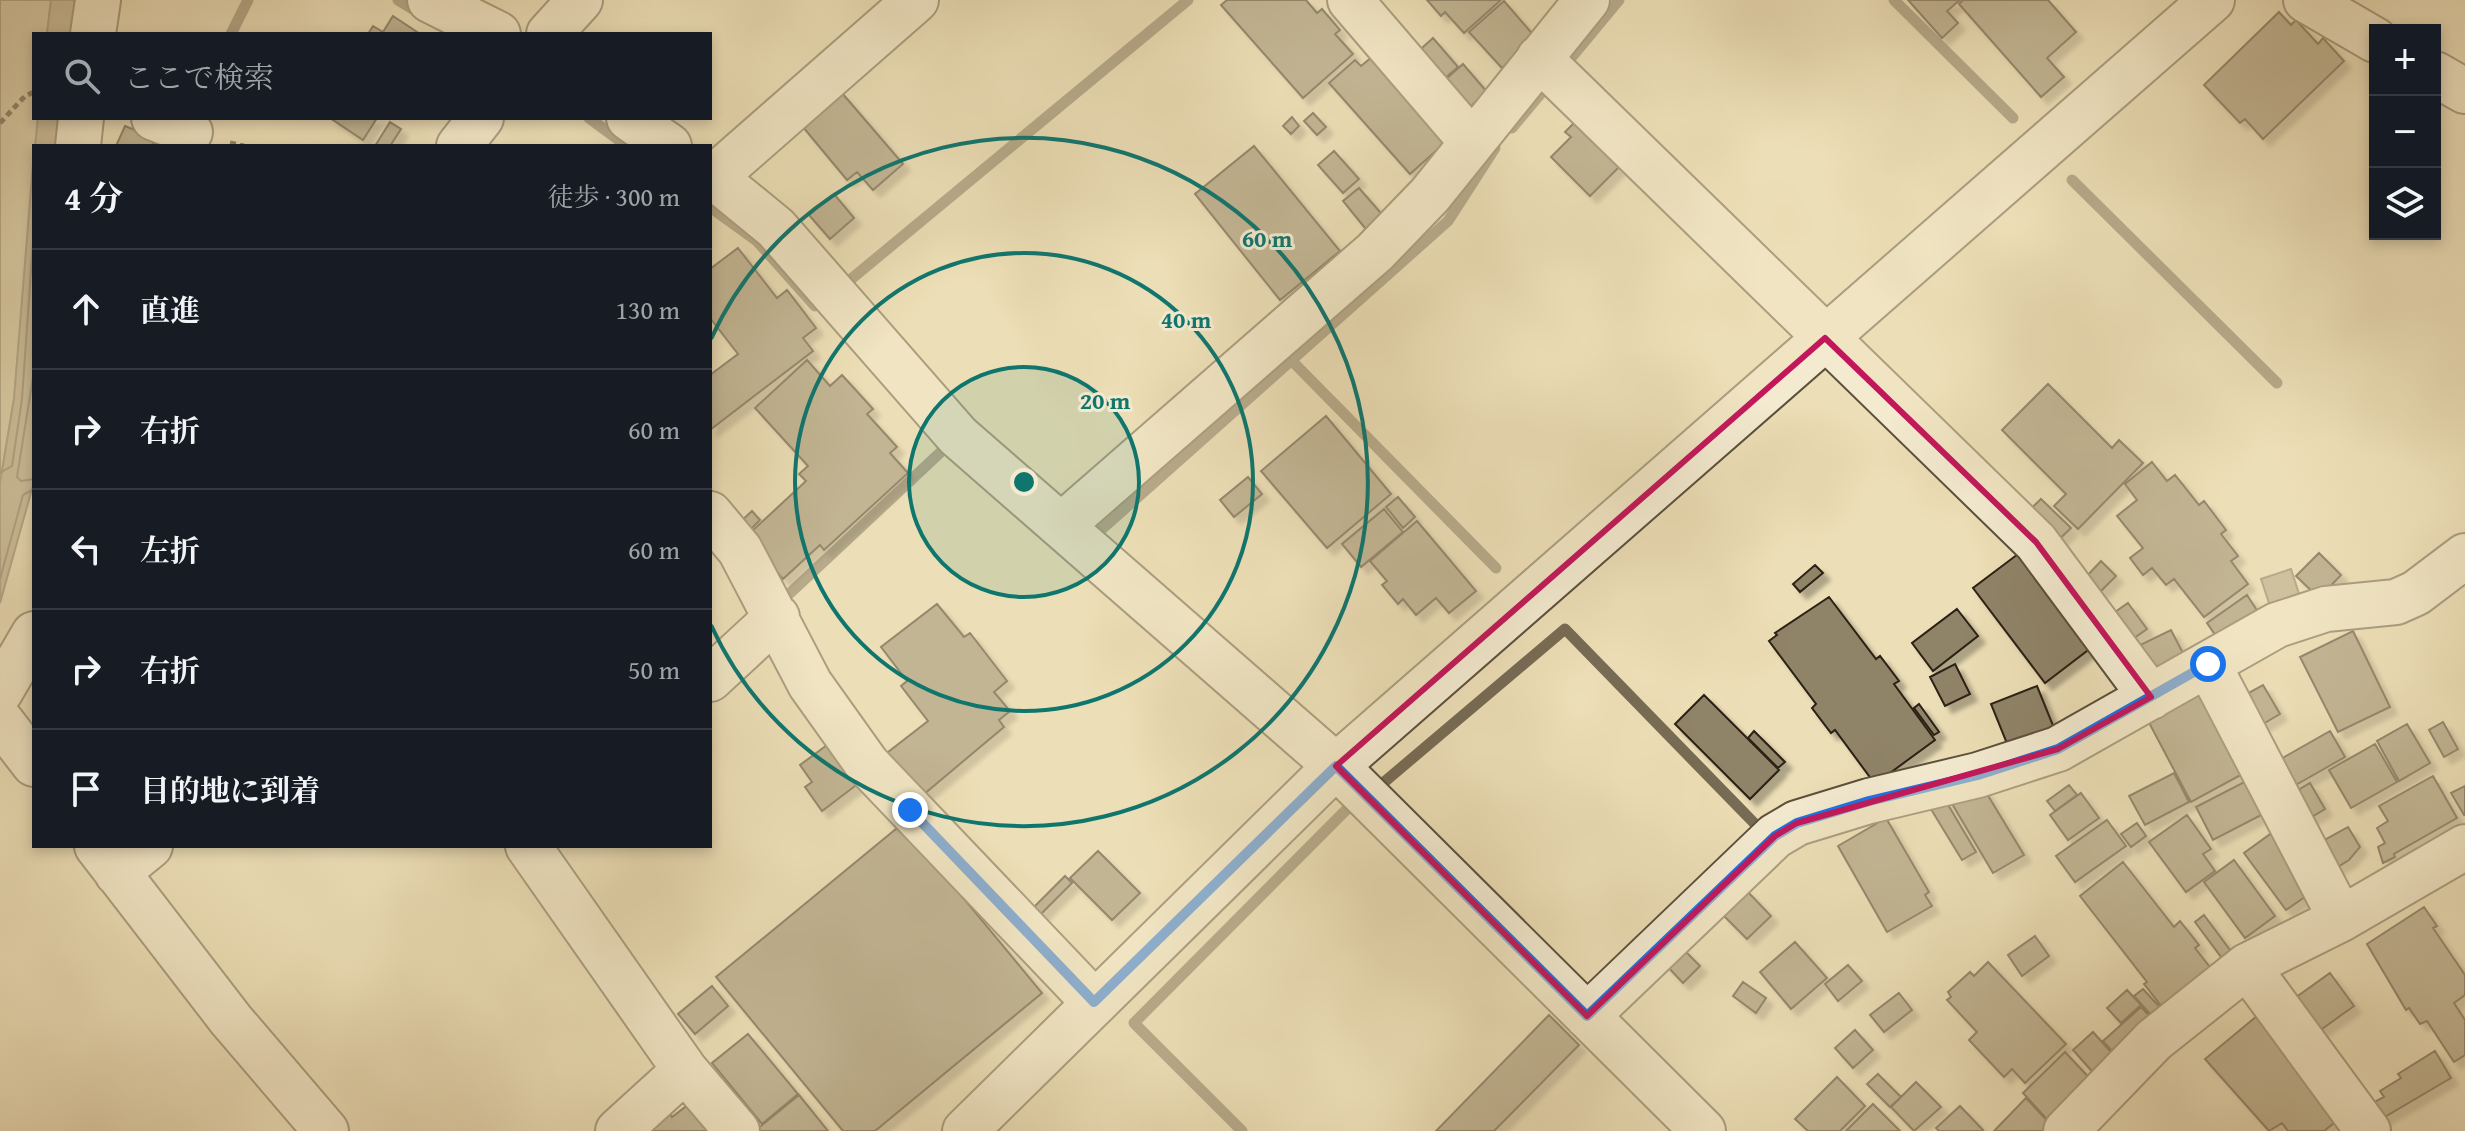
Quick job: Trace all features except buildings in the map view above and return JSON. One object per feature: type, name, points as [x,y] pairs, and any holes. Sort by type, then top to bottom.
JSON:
[{"type":"street","points":[[93,32],[98,0]]},
{"type":"street","points":[[430,0],[494,32]]},
{"type":"street","points":[[551,32],[580,0]]},
{"type":"street","points":[[916,0],[712,175],[776,228],[958,436],[1336,766],[1703,1131]]},
{"type":"street","points":[[1350,0],[1471,141]]},
{"type":"street","points":[[1061,526],[1375,252],[1430,195],[1587,0]]},
{"type":"street","points":[[965,1131],[1336,766],[2212,0]]},
{"type":"street","points":[[2306,0],[2369,37]]},
{"type":"street","points":[[1539,58],[2036,542],[2151,697]]},
{"type":"street","points":[[2441,77],[2465,91]]},
{"type":"street","points":[[78,144],[81,120]]},
{"type":"street","points":[[461,144],[479,120]]},
{"type":"street","points":[[632,120],[666,144]]},
{"type":"street","points":[[712,516],[740,550],[810,684],[867,764],[1094,1002]]},
{"type":"street","points":[[1587,1016],[1775,836],[1797,823],[1869,801],[1978,775],[2058,749],[2277,625],[2326,609],[2396,602],[2416,593],[2465,556]]},
{"type":"street","points":[[712,677],[777,617]]},
{"type":"street","points":[[0,692],[32,637]]},
{"type":"street","points":[[2208,664],[2341,919]]},
{"type":"street","points":[[0,720],[32,761]]},
{"type":"street","points":[[2066,1131],[2154,1040],[2247,966],[2341,919],[2465,847]]},
{"type":"street","points":[[529,848],[685,1070],[737,1131]]},
{"type":"street","points":[[121,855],[231,1020],[326,1131]]},
{"type":"street","points":[[2247,966],[2368,1131]]},
{"type":"street","points":[[618,1131],[685,1070]]},
{"type":"path","points":[[0,123],[25,96],[32,93]]},
{"type":"highlighted area","points":[[1825,338],[2036,542],[2151,697],[2058,749],[1797,823],[1775,836],[1587,1016],[1336,766]]},
{"type":"shaded area","points":[[0,0],[51,0],[47,32],[32,32],[32,120],[38,120],[36,144],[32,144],[32,188],[14,399],[0,483]]},
{"type":"water","points":[[51,0],[84,0],[78,32],[47,32]]},
{"type":"water","points":[[38,120],[68,120],[64,144],[35,144]]},
{"type":"water","points":[[32,176],[32,489],[0,603],[0,483],[14,399]]},
{"type":"water","points":[[2291,569],[2301,600],[2271,609],[2261,579]]},
{"type":"waterway","points":[[232,32],[248,0]]},
{"type":"waterway","points":[[398,0],[421,14]]},
{"type":"waterway","points":[[850,280],[1188,0]]},
{"type":"waterway","points":[[1571,58],[1619,0]]},
{"type":"waterway","points":[[1894,0],[2013,118]]},
{"type":"waterway","points":[[1512,128],[1547,86]]},
{"type":"waterway","points":[[592,120],[624,144]]},
{"type":"waterway","points":[[1102,529],[1448,221],[1495,148]]},
{"type":"waterway","points":[[2072,180],[2277,383]]},
{"type":"waterway","points":[[712,208],[757,241],[815,306]]},
{"type":"waterway","points":[[1293,362],[1496,568]]},
{"type":"waterway","points":[[788,595],[944,449]]},
{"type":"waterway","points":[[1376,789],[1565,629],[1757,826]]},
{"type":"waterway","points":[[1242,1131],[1134,1023],[1348,808]]},
{"type":"route","points":[[910,810],[1094,1002],[1336,766],[1587,1016],[1775,836],[1797,823],[1869,801],[1978,775],[2058,749],[2208,664]]}]
